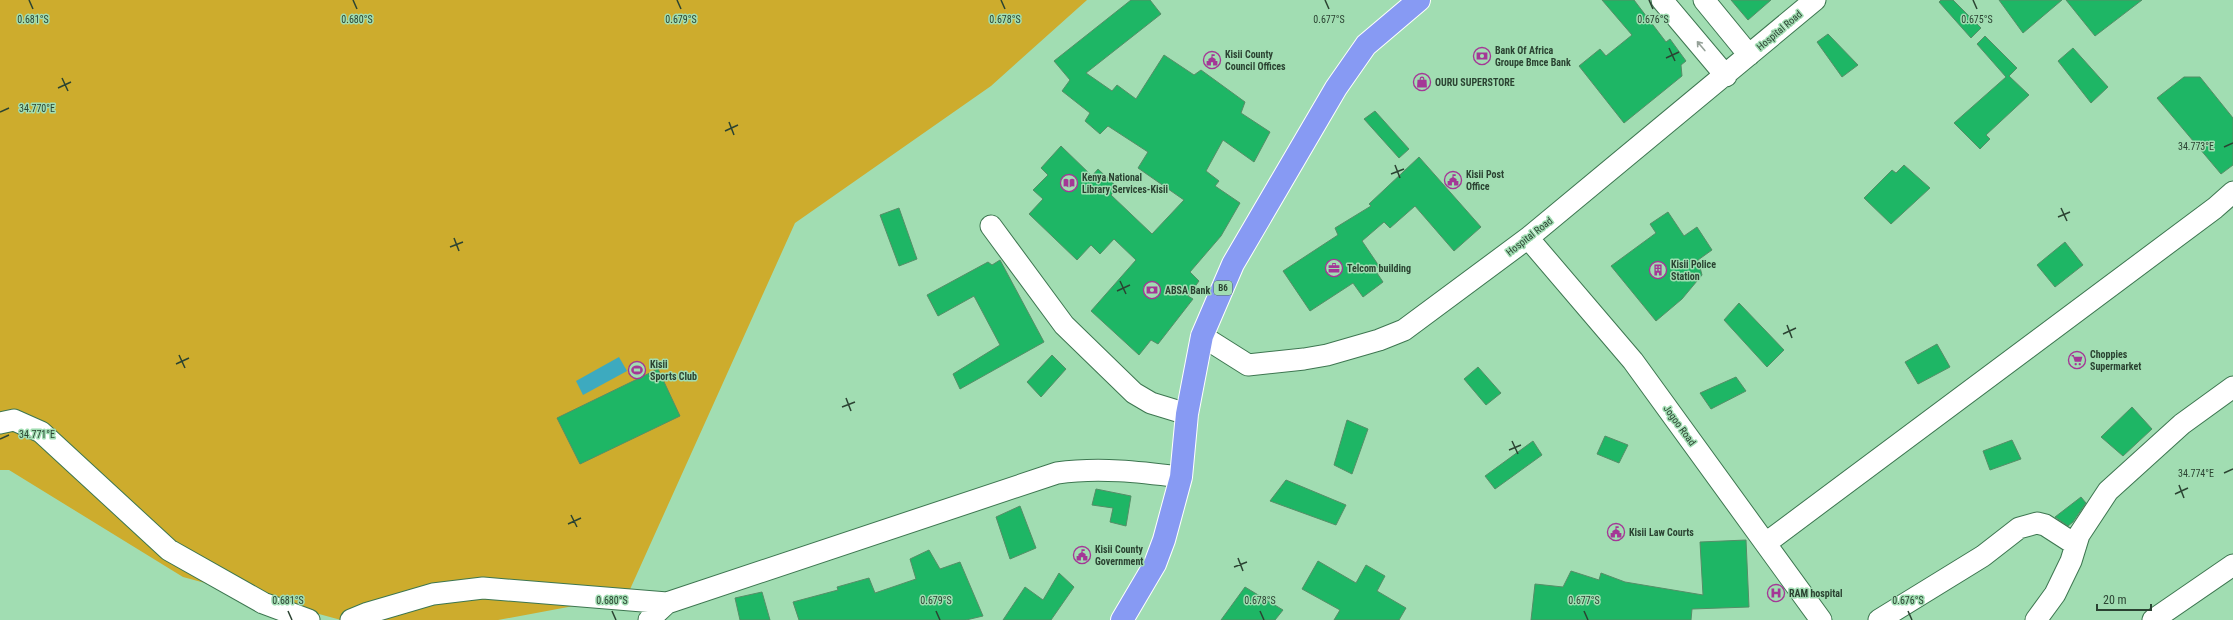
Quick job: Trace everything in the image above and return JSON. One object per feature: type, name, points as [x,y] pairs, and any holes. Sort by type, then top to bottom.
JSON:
[{"type":"highway","name":"B6","points":[[1122,620],[1155,564],[1164,540],[1181,477],[1187,414],[1202,336],[1232,264],[1336,88],[1366,45],[1419,0]]},
{"type":"street","points":[[1662,0],[1726,76]]},
{"type":"street","points":[[1704,0],[1749,55]]},
{"type":"street","name":"Hospital Road","points":[[1202,336],[1248,365],[1304,359],[1379,340],[1404,330],[1528,238],[1726,76],[1815,0]]},
{"type":"street","points":[[1766,543],[2215,208],[2233,192]]},
{"type":"street","points":[[991,226],[1064,325],[1134,393],[1151,402],[1187,414]]},
{"type":"street","name":"Jogoo Road","points":[[1528,238],[1633,361],[1821,620]]},
{"type":"street","points":[[2036,620],[2055,594],[2079,535],[2108,491],[2182,424],[2233,387]]},
{"type":"street","points":[[0,423],[14,420],[41,432],[169,550],[262,603],[309,620]]},
{"type":"street","points":[[351,620],[368,613],[434,594],[483,588],[667,603],[1057,473],[1082,469],[1124,471],[1181,477]]},
{"type":"street","points":[[1879,620],[1983,556],[2019,528],[2037,523],[2045,524],[2076,545]]},
{"type":"street","points":[[2153,620],[2233,565]]},
{"type":"street","points":[[649,620],[667,603]]},
{"type":"shaded area","points":[[0,0],[1087,0],[991,86],[795,223],[627,596],[498,620],[341,620],[183,577],[9,470],[0,470]]},
{"type":"water","points":[[619,357],[627,371],[583,395],[576,381]]},
{"type":"building","points":[[1131,0],[1150,0],[1161,14],[1086,73],[1112,91],[1117,85],[1136,99],[1164,55],[1194,75],[1201,70],[1245,102],[1241,113],[1270,132],[1254,162],[1223,140],[1206,171],[1219,181],[1215,186],[1240,203],[1221,236],[1190,272],[1199,281],[1188,296],[1193,299],[1158,344],[1151,340],[1139,355],[1091,311],[1136,260],[1114,239],[1100,254],[1091,245],[1077,260],[1029,214],[1043,199],[1033,190],[1048,175],[1041,168],[1061,146],[1092,176],[1098,169],[1118,188],[1111,195],[1152,234],[1184,200],[1138,168],[1148,152],[1108,126],[1100,134],[1085,121],[1090,113],[1062,91],[1070,80],[1054,61]]},
{"type":"building","points":[[1602,0],[1634,0],[1666,42],[1670,39],[1686,61],[1681,65],[1682,76],[1624,123],[1579,66],[1600,49],[1606,56],[1632,35]]},
{"type":"building","points":[[1731,0],[1771,0],[1748,20]]},
{"type":"building","points":[[1941,0],[1953,0],[1981,28],[1971,38],[1939,2]]},
{"type":"building","points":[[1999,0],[2062,0],[2023,33]]},
{"type":"building","points":[[2066,0],[2142,0],[2095,36]]},
{"type":"building","points":[[1828,34],[1858,65],[1842,77],[1817,42]]},
{"type":"building","points":[[1985,36],[2017,68],[2009,76],[2029,95],[1986,135],[1990,139],[1980,149],[1954,123],[2006,77],[1977,44]]},
{"type":"building","points":[[2073,48],[2108,87],[2091,103],[2058,61]]},
{"type":"building","points":[[2184,77],[2200,77],[2233,118],[2233,165],[2221,174],[2157,98]]},
{"type":"building","points":[[1375,111],[1409,149],[1399,158],[1364,119]]},
{"type":"building","points":[[1419,157],[1481,227],[1454,251],[1415,206],[1390,228],[1384,222],[1362,241],[1379,266],[1375,270],[1383,282],[1363,297],[1353,283],[1310,311],[1283,271],[1338,235],[1335,228],[1371,206],[1369,204]]},
{"type":"building","points":[[1904,165],[1930,188],[1891,224],[1864,198],[1892,170],[1896,173]]},
{"type":"building","points":[[899,208],[917,259],[899,266],[880,215]]},
{"type":"building","name":"Kisii Police Station","points":[[1668,212],[1684,236],[1697,227],[1712,250],[1698,260],[1702,275],[1682,299],[1656,321],[1611,266],[1656,233],[1650,224]]},
{"type":"building","points":[[2065,242],[2083,265],[2055,287],[2037,265]]},
{"type":"building","points":[[1000,260],[1044,342],[960,389],[953,374],[1000,345],[974,296],[938,316],[927,295],[988,262],[992,265]]},
{"type":"building","points":[[1739,303],[1784,350],[1767,367],[1724,320]]},
{"type":"building","points":[[1937,344],[1950,367],[1918,384],[1905,362]]},
{"type":"building","points":[[1052,355],[1066,369],[1041,397],[1027,382]]},
{"type":"building","points":[[1478,367],[1501,393],[1486,405],[1464,379]]},
{"type":"building","points":[[658,369],[680,416],[580,464],[557,418]]},
{"type":"building","points":[[1736,377],[1746,391],[1711,409],[1700,393]]},
{"type":"building","points":[[2132,407],[2152,429],[2123,456],[2101,437]]},
{"type":"building","points":[[1347,420],[1368,429],[1352,474],[1334,465]]},
{"type":"building","points":[[1605,436],[1628,445],[1619,463],[1597,454]]},
{"type":"building","points":[[2012,440],[2021,459],[1990,470],[1983,451]]},
{"type":"building","points":[[1533,441],[1542,455],[1495,489],[1485,476]]},
{"type":"building","points":[[1286,480],[1346,505],[1336,525],[1270,501]]},
{"type":"building","points":[[1096,489],[1131,496],[1126,526],[1110,522],[1113,508],[1092,505]]},
{"type":"building","points":[[2081,497],[2086,503],[2073,522],[2068,526],[2055,517]]},
{"type":"building","points":[[1020,506],[1036,548],[1010,559],[996,517]]},
{"type":"building","points":[[1746,540],[1749,607],[1692,609],[1691,620],[1531,620],[1535,584],[1563,587],[1571,571],[1599,580],[1601,573],[1625,582],[1703,595],[1700,542]]},
{"type":"building","points":[[929,550],[940,569],[960,562],[983,616],[966,620],[799,620],[793,602],[838,590],[837,587],[869,578],[875,593],[916,579],[910,559]]},
{"type":"building","points":[[1318,561],[1356,583],[1366,565],[1385,576],[1377,591],[1406,608],[1399,620],[1334,620],[1340,610],[1302,589]]},
{"type":"building","points":[[1059,573],[1074,587],[1051,620],[1003,620],[1025,587],[1043,600]]},
{"type":"building","points":[[1245,587],[1283,610],[1275,620],[1221,620]]},
{"type":"building","points":[[762,592],[770,620],[740,620],[735,598]]},
{"type":"place","name":"Bank Of Africa Groupe Bmce Bank","points":[[1482,56]]},
{"type":"place","name":"Kisii County Council Offices","points":[[1212,60]]},
{"type":"place","name":"OURU SUPERSTORE","points":[[1422,82]]},
{"type":"place","name":"Kisii Post Office","points":[[1453,180]]},
{"type":"place","name":"Kenya National Library Services-Kisii","points":[[1069,183]]},
{"type":"place","name":"Telcom building","points":[[1334,268]]},
{"type":"place","name":"Kisii Police Station","points":[[1658,270]]},
{"type":"place","name":"ABSA Bank","points":[[1152,290]]},
{"type":"place","name":"Choppies Supermarket","points":[[2077,360]]},
{"type":"place","name":"Kisii Sports Club","points":[[637,370]]},
{"type":"place","name":"Kisii Law Courts","points":[[1616,532]]},
{"type":"place","name":"Kisii County Government","points":[[1082,555]]},
{"type":"place","name":"RAM hospital","points":[[1776,593]]}]
